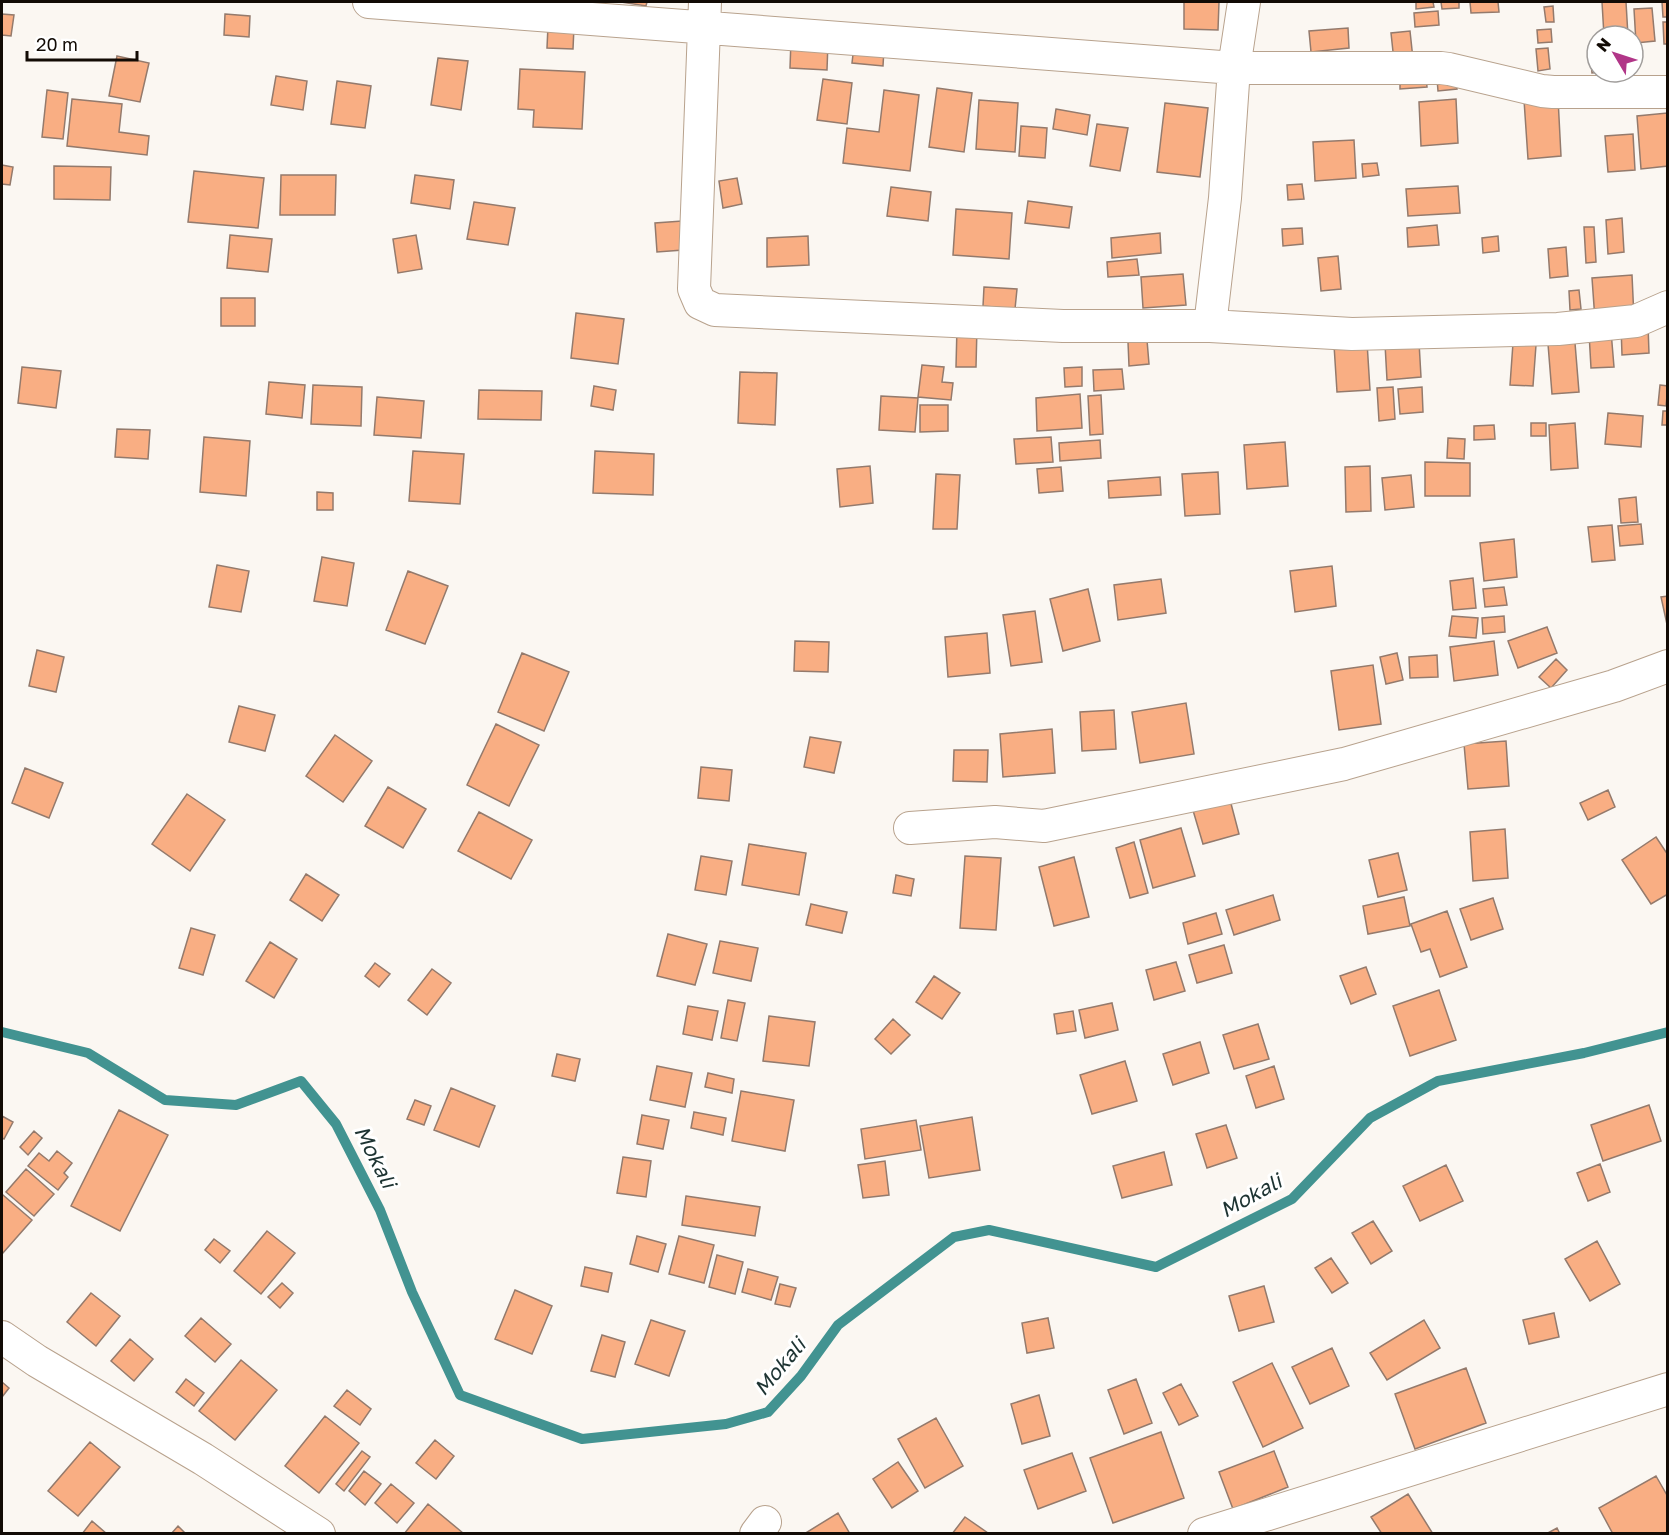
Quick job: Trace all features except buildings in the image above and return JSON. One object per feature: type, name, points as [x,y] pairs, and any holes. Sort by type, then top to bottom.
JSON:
[{"type":"street","points":[[369,2],[704,14],[1234,68],[1441,68],[1542,92],[1668,92]]},
{"type":"street","points":[[1210,326],[1225,198],[1234,68],[1244,2]]},
{"type":"street","points":[[704,14],[694,289],[700,303],[715,310],[1063,326],[1210,326],[1352,334],[1558,329],[1636,321],[1668,307]]},
{"type":"street","points":[[910,828],[995,822],[1044,826],[1344,764],[1593,693],[1668,666]]},
{"type":"street","points":[[2,1338],[203,1459],[319,1533]]},
{"type":"street","points":[[1204,1533],[1668,1389]]},
{"type":"waterway","name":"Mokali","points":[[2,1032],[88,1053],[165,1100],[236,1105],[301,1081],[336,1124],[380,1210],[412,1292],[460,1395],[582,1439],[726,1424],[768,1412],[801,1376],[838,1325],[954,1237],[989,1230],[1156,1267],[1292,1199],[1370,1118],[1438,1081],[1584,1053],[1668,1032]]}]
